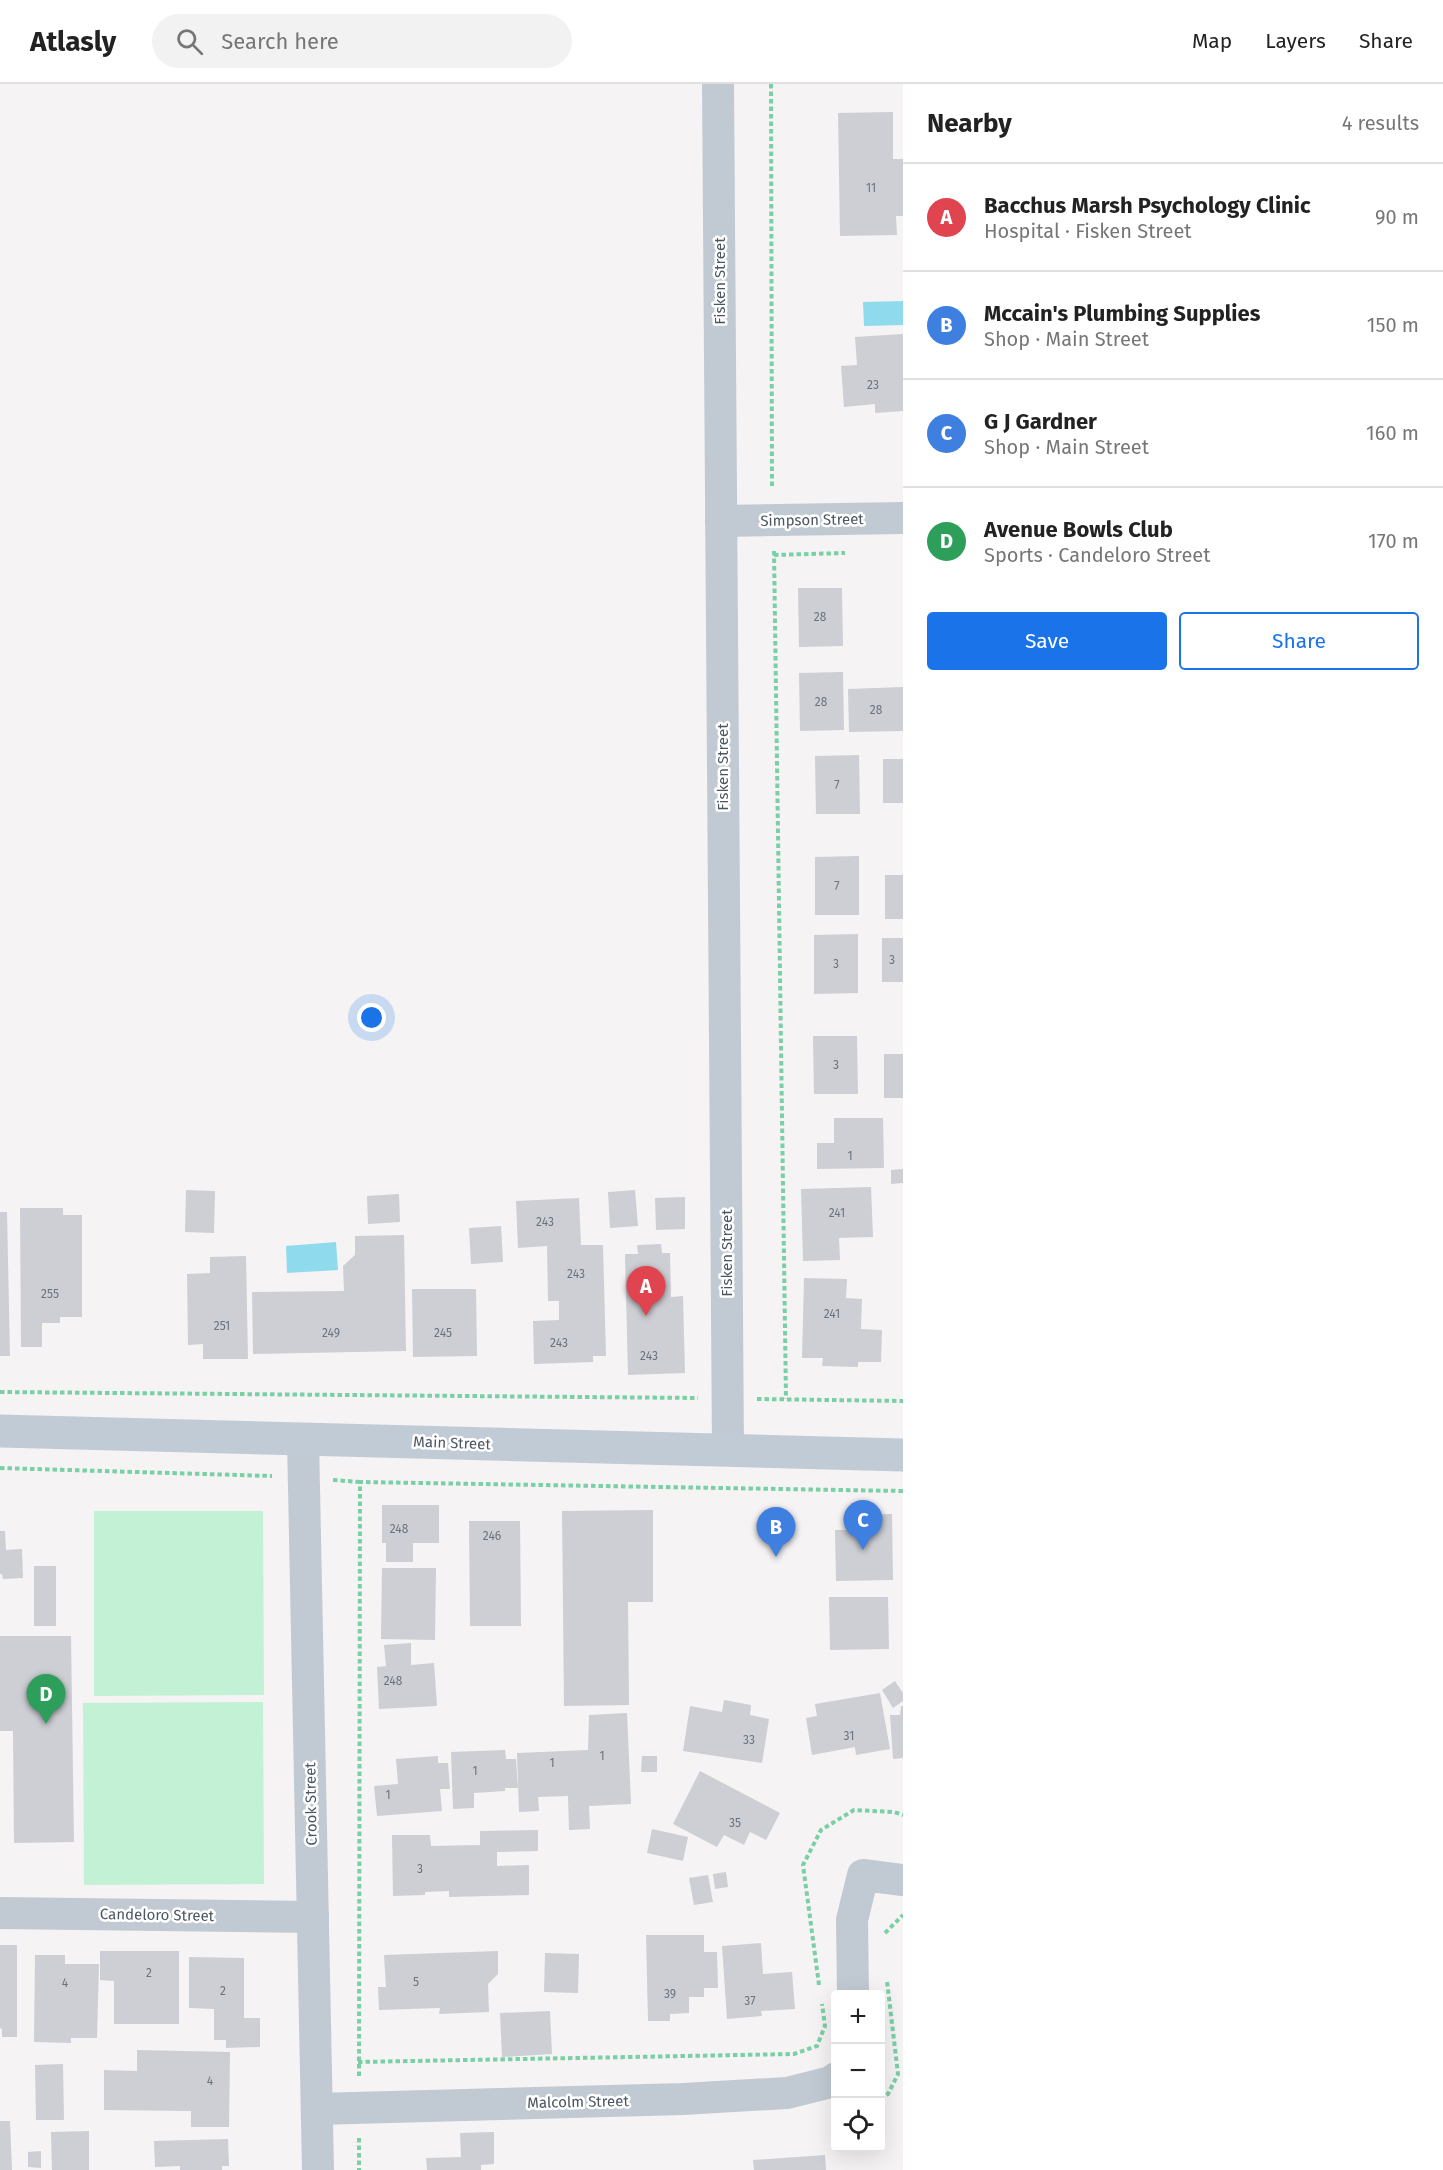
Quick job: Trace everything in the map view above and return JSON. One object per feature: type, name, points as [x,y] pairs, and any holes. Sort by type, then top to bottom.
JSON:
[{"type":"main road","name":"Main Street","points":[[0,1431],[903,1455]]},
{"type":"street","name":"Fisken Street","points":[[718,84],[728,1450]]},
{"type":"street","name":"Simpson Street","points":[[722,521],[903,519]]},
{"type":"street","name":"Crook Street","points":[[303,1439],[318,2170]]},
{"type":"street","points":[[853,1990],[852,1920],[863,1875],[903,1880]]},
{"type":"street","name":"Candeloro Street","points":[[0,1913],[313,1917]]},
{"type":"street","name":"Malcolm Street","points":[[317,2109],[683,2099],[787,2093],[831,2082]]},
{"type":"path","points":[[771,84],[773,521],[786,1399]]},
{"type":"path","points":[[774,555],[856,553]]},
{"type":"path","points":[[0,1392],[903,1401]]},
{"type":"path","points":[[0,1468],[360,1482],[903,1491]]},
{"type":"path","points":[[359,2170],[360,1482]]},
{"type":"path","points":[[820,1991],[803,1865],[821,1830],[854,1810],[894,1812],[903,1815]]},
{"type":"path","points":[[881,1938],[892,1923],[903,1915]]},
{"type":"path","points":[[885,1971],[898,2074],[885,2096]]},
{"type":"path","points":[[358,2062],[794,2054],[817,2046],[825,2026],[822,2002]]},
{"type":"green space","points":[[94,1511],[263,1511],[264,1695],[94,1696]]},
{"type":"green space","points":[[263,1702],[264,1884],[84,1885],[83,1703]]},
{"type":"water","points":[[903,301],[903,325],[864,326],[863,302]]},
{"type":"water","points":[[336,1242],[338,1270],[287,1273],[286,1246]]},
{"type":"building","points":[[893,112],[893,159],[903,159],[903,216],[896,216],[897,235],[840,236],[838,113]]},
{"type":"building","points":[[903,334],[903,411],[875,413],[875,404],[844,407],[841,366],[857,365],[855,337]]},
{"type":"building","points":[[798,588],[842,588],[843,646],[799,647]]},
{"type":"building","points":[[843,672],[844,730],[800,731],[799,673]]},
{"type":"building","points":[[903,687],[903,731],[849,732],[848,689]]},
{"type":"building","points":[[859,755],[860,814],[816,814],[815,756]]},
{"type":"building","points":[[883,759],[903,759],[903,803],[883,803]]},
{"type":"building","points":[[859,856],[859,915],[815,915],[815,857]]},
{"type":"building","points":[[885,875],[903,875],[903,919],[885,919]]},
{"type":"building","points":[[858,934],[858,993],[814,994],[814,935]]},
{"type":"building","points":[[882,938],[903,938],[903,982],[882,982]]},
{"type":"building","points":[[813,1036],[857,1036],[858,1094],[814,1094]]},
{"type":"building","points":[[884,1054],[903,1054],[903,1098],[884,1098]]},
{"type":"building","points":[[834,1118],[883,1118],[884,1168],[817,1169],[817,1143],[834,1143]]},
{"type":"building","points":[[903,1169],[903,1183],[891,1184],[891,1170]]},
{"type":"building","points":[[871,1187],[873,1237],[839,1238],[840,1260],[803,1261],[801,1189]]},
{"type":"building","points":[[186,1190],[215,1191],[214,1233],[185,1232]]},
{"type":"building","points":[[635,1190],[638,1226],[610,1228],[608,1192]]},
{"type":"building","points":[[399,1194],[400,1222],[368,1224],[367,1196]]},
{"type":"building","points":[[685,1197],[685,1229],[656,1230],[655,1198]]},
{"type":"building","points":[[579,1198],[581,1245],[603,1245],[606,1356],[593,1356],[593,1362],[534,1364],[533,1321],[559,1320],[559,1301],[548,1301],[547,1246],[518,1248],[516,1201]]},
{"type":"building","points":[[20,1208],[63,1208],[63,1215],[82,1215],[82,1317],[60,1317],[60,1323],[42,1323],[42,1347],[21,1347]]},
{"type":"building","points":[[0,1212],[7,1212],[10,1356],[0,1356]]},
{"type":"building","points":[[501,1226],[503,1262],[471,1264],[469,1228]]},
{"type":"building","points":[[404,1235],[406,1351],[253,1354],[252,1292],[344,1291],[343,1266],[355,1255],[355,1236]]},
{"type":"building","points":[[661,1244],[662,1253],[670,1253],[671,1297],[683,1296],[685,1373],[628,1375],[625,1254],[638,1254],[637,1245]]},
{"type":"building","points":[[246,1256],[248,1359],[203,1359],[203,1344],[188,1345],[187,1274],[210,1273],[210,1257]]},
{"type":"building","points":[[804,1278],[847,1279],[846,1298],[862,1299],[861,1329],[882,1330],[881,1362],[858,1362],[858,1367],[822,1366],[823,1358],[802,1358]]},
{"type":"building","points":[[412,1289],[476,1289],[477,1356],[413,1357]]},
{"type":"building","points":[[382,1505],[439,1505],[439,1543],[413,1543],[413,1562],[386,1562],[386,1543],[382,1543]]},
{"type":"building","points":[[653,1510],[653,1602],[628,1602],[629,1705],[564,1706],[562,1511]]},
{"type":"building","points":[[892,1514],[893,1580],[836,1581],[835,1530],[851,1530],[851,1515]]},
{"type":"building","points":[[469,1521],[520,1521],[521,1626],[470,1626]]},
{"type":"building","points":[[0,1531],[5,1531],[6,1550],[22,1549],[23,1578],[3,1579],[0,1574]]},
{"type":"building","points":[[34,1566],[56,1566],[56,1626],[34,1626]]},
{"type":"building","points":[[382,1568],[436,1568],[435,1640],[381,1639]]},
{"type":"building","points":[[829,1597],[888,1597],[889,1649],[830,1650]]},
{"type":"building","points":[[0,1636],[71,1636],[74,1842],[14,1843],[13,1731],[0,1731]]},
{"type":"building","points":[[411,1643],[411,1665],[434,1663],[437,1706],[379,1709],[377,1667],[386,1666],[384,1645]]},
{"type":"building","points":[[895,1681],[903,1693],[903,1701],[893,1708],[882,1690]]},
{"type":"building","points":[[880,1693],[890,1749],[856,1755],[855,1747],[812,1755],[806,1718],[817,1716],[815,1704]]},
{"type":"building","points":[[724,1700],[751,1705],[750,1715],[769,1719],[762,1763],[683,1751],[690,1706],[722,1712]]},
{"type":"building","points":[[901,1706],[903,1706],[903,1758],[893,1759],[890,1715],[900,1715]]},
{"type":"building","points":[[627,1713],[631,1804],[589,1806],[590,1829],[569,1830],[568,1796],[538,1797],[539,1811],[519,1812],[517,1753],[588,1750],[589,1715]]},
{"type":"building","points":[[505,1750],[506,1759],[516,1759],[518,1788],[474,1793],[474,1808],[453,1809],[451,1752]]},
{"type":"building","points":[[438,1756],[438,1763],[448,1763],[450,1789],[440,1789],[442,1811],[377,1816],[374,1786],[398,1784],[396,1759]]},
{"type":"building","points":[[642,1756],[657,1756],[657,1772],[641,1772]]},
{"type":"building","points":[[700,1771],[780,1813],[766,1840],[750,1832],[744,1845],[724,1835],[717,1847],[673,1824]]},
{"type":"building","points":[[652,1829],[688,1837],[683,1861],[647,1853]]},
{"type":"building","points":[[538,1830],[538,1851],[497,1852],[497,1866],[529,1865],[529,1895],[449,1897],[449,1891],[425,1892],[425,1895],[393,1896],[392,1835],[430,1835],[431,1846],[480,1845],[480,1831]]},
{"type":"building","points":[[726,1872],[728,1887],[715,1889],[713,1874]]},
{"type":"building","points":[[708,1875],[713,1902],[694,1905],[689,1878]]},
{"type":"building","points":[[646,1935],[704,1935],[704,1952],[717,1952],[718,1988],[704,1988],[704,1997],[689,1997],[689,2013],[670,2014],[670,2021],[648,2021]]},
{"type":"building","points":[[761,1943],[763,1974],[792,1972],[795,2009],[761,2011],[762,2016],[727,2019],[722,1946]]},
{"type":"building","points":[[0,1945],[17,1945],[17,2037],[2,2037],[0,2028]]},
{"type":"building","points":[[100,1951],[179,1951],[179,2024],[114,2024],[114,1981],[100,1980]]},
{"type":"building","points":[[498,1951],[498,1974],[488,1984],[489,2012],[439,2014],[440,2008],[379,2010],[378,1987],[386,1987],[384,1955]]},
{"type":"building","points":[[545,1953],[579,1954],[578,1993],[544,1992]]},
{"type":"building","points":[[35,1955],[65,1955],[65,1964],[99,1964],[97,2038],[71,2038],[71,2043],[34,2042]]},
{"type":"building","points":[[189,1957],[244,1958],[244,2018],[260,2018],[260,2047],[226,2048],[226,2040],[214,2040],[214,2009],[189,2008]]},
{"type":"building","points":[[550,2011],[552,2054],[502,2057],[500,2013]]},
{"type":"building","points":[[137,2050],[230,2052],[229,2127],[191,2127],[191,2111],[104,2110],[104,2070],[137,2071]]},
{"type":"building","points":[[63,2064],[64,2120],[36,2120],[35,2065]]},
{"type":"building","points":[[0,2121],[10,2121],[12,2170],[0,2170]]},
{"type":"building","points":[[89,2131],[89,2170],[52,2170],[51,2132]]},
{"type":"building","points":[[494,2132],[494,2164],[481,2165],[481,2170],[427,2170],[426,2158],[461,2157],[460,2133]]},
{"type":"building","points":[[228,2139],[229,2166],[222,2166],[222,2170],[180,2170],[180,2166],[155,2167],[154,2141]]},
{"type":"building","points":[[41,2151],[41,2168],[28,2167],[28,2152]]},
{"type":"building","points":[[825,2155],[826,2170],[754,2170],[753,2160]]},
{"type":"place","name":"Bacchus Marsh Psychology Clinic","points":[[646,1316]]},
{"type":"place","name":"G J Gardner","points":[[863,1550]]},
{"type":"place","name":"Mccain's Plumbing Supplies","points":[[776,1557]]},
{"type":"place","name":"Avenue Bowls Club","points":[[46,1724]]}]
